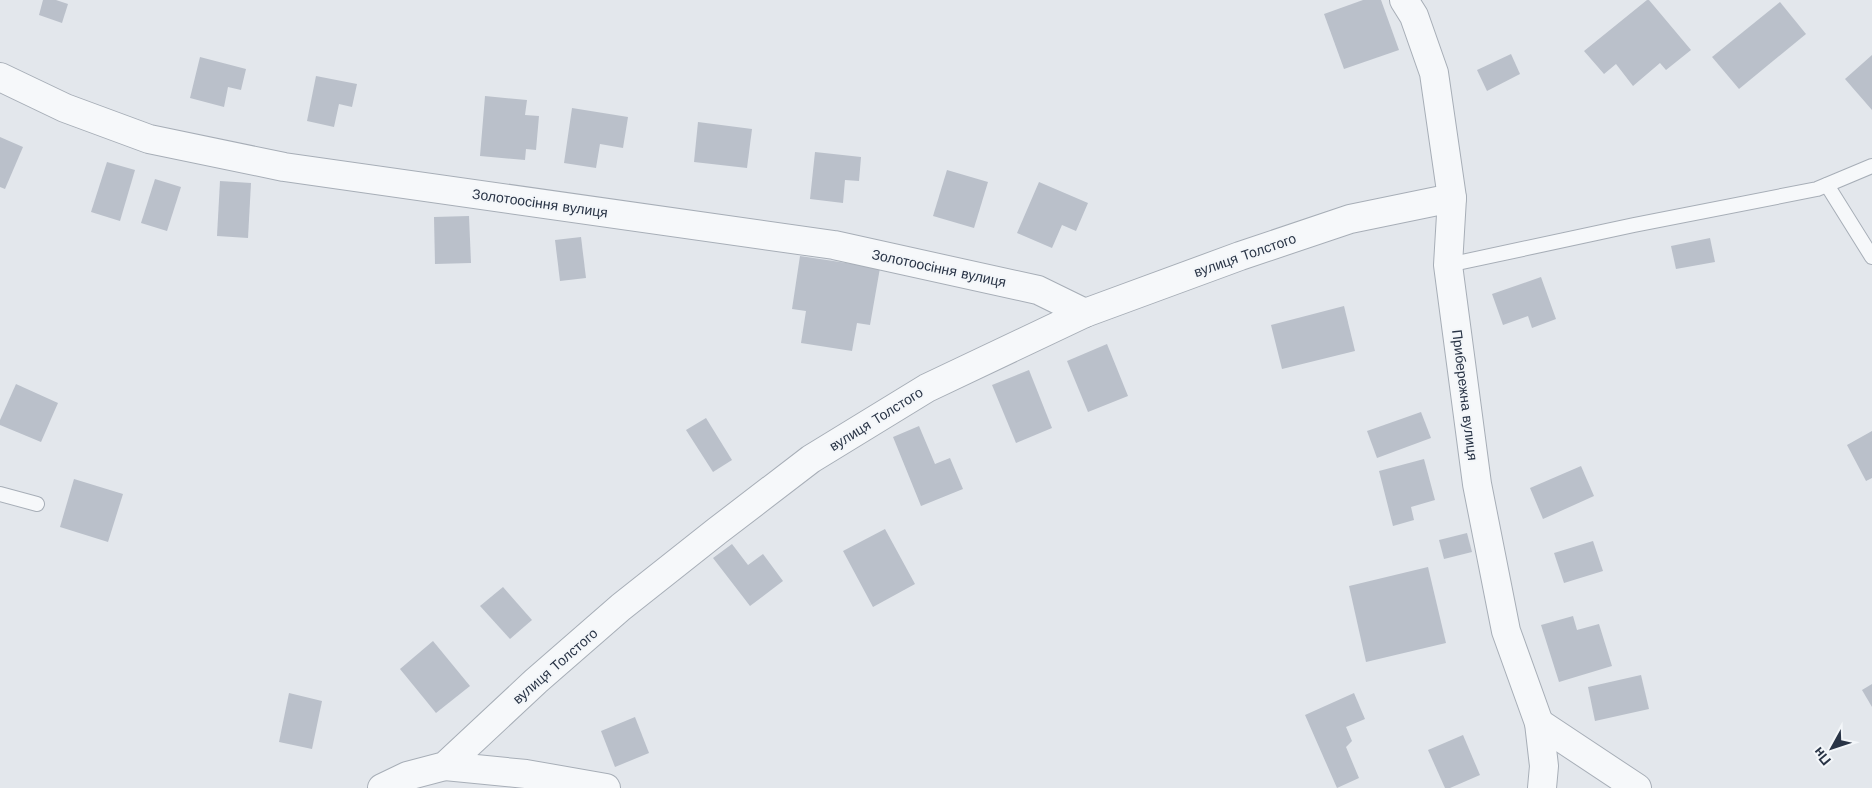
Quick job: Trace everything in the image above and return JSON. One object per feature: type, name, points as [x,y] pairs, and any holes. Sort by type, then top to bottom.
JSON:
[{"type":"street","name":"Прибережна вулиця","points":[[1404,0],[1414,16],[1434,73],[1452,198],[1448,265],[1477,484],[1506,631],[1539,723],[1544,766],[1542,788]]},
{"type":"street","name":"Золотоосіння вулиця","points":[[0,77],[65,108],[149,139],[284,167],[834,245],[1038,290],[1084,313]]},
{"type":"street","name":"вулиця Толстого","points":[[382,788],[407,776],[445,766],[536,681],[621,607],[811,459],[927,388],[1084,313],[1240,256],[1350,219],[1452,198]]},
{"type":"street","points":[[1539,723],[1638,788]]},
{"type":"street","points":[[445,766],[526,774],[606,788]]},
{"type":"lane","points":[[1448,265],[1634,225],[1817,189],[1872,166]]},
{"type":"lane","points":[[1828,184],[1872,257]]},
{"type":"lane","points":[[0,494],[37,504]]},
{"type":"building","points":[[43,0],[56,0],[68,4],[62,23],[39,15]]},
{"type":"building","points":[[1363,0],[1381,0],[1399,50],[1344,69],[1324,14]]},
{"type":"building","points":[[1649,0],[1691,50],[1666,70],[1660,63],[1633,86],[1616,64],[1604,74],[1584,51]]},
{"type":"building","points":[[1780,2],[1806,34],[1739,89],[1712,57]]},
{"type":"building","points":[[1511,54],[1520,74],[1487,91],[1477,70]]},
{"type":"building","points":[[1872,55],[1872,110],[1845,79]]},
{"type":"building","points":[[200,57],[246,69],[241,90],[228,87],[224,107],[190,98]]},
{"type":"building","points":[[316,76],[357,84],[352,107],[339,104],[334,127],[307,121]]},
{"type":"building","points":[[485,96],[527,100],[525,115],[539,116],[536,150],[526,149],[525,160],[480,156]]},
{"type":"building","points":[[572,108],[628,117],[623,148],[600,144],[596,168],[564,163]]},
{"type":"building","points":[[698,122],[752,129],[747,168],[694,162]]},
{"type":"building","points":[[0,137],[23,147],[5,189],[0,187]]},
{"type":"building","points":[[815,152],[861,157],[859,181],[845,180],[843,203],[810,199]]},
{"type":"building","points":[[107,162],[135,170],[120,221],[91,212]]},
{"type":"building","points":[[947,170],[988,182],[974,228],[933,216]]},
{"type":"building","points":[[155,179],[181,187],[167,231],[141,223]]},
{"type":"building","points":[[220,181],[251,183],[248,238],[217,236]]},
{"type":"building","points":[[1039,182],[1088,203],[1076,231],[1062,225],[1052,248],[1017,233]]},
{"type":"building","points":[[469,216],[471,263],[435,264],[434,217]]},
{"type":"building","points":[[581,237],[586,278],[560,281],[555,240]]},
{"type":"building","points":[[1710,238],[1715,262],[1676,269],[1671,246]]},
{"type":"building","points":[[800,256],[880,268],[870,325],[857,323],[852,351],[801,343],[806,311],[792,309]]},
{"type":"building","points":[[1541,277],[1556,319],[1532,328],[1528,316],[1503,325],[1492,294]]},
{"type":"building","points":[[1344,306],[1355,351],[1282,369],[1271,325]]},
{"type":"building","points":[[1107,344],[1128,396],[1088,412],[1067,361]]},
{"type":"building","points":[[1029,370],[1052,428],[1016,443],[992,385]]},
{"type":"building","points":[[16,384],[58,403],[41,442],[0,425],[0,420]]},
{"type":"building","points":[[1421,412],[1431,438],[1377,458],[1367,431]]},
{"type":"building","points":[[706,418],[732,460],[713,472],[686,430]]},
{"type":"building","points":[[919,426],[935,464],[950,458],[963,489],[921,506],[893,437]]},
{"type":"building","points":[[1872,431],[1872,478],[1866,481],[1847,445]]},
{"type":"building","points":[[1424,459],[1435,500],[1411,507],[1414,520],[1393,526],[1379,471]]},
{"type":"building","points":[[1581,466],[1594,496],[1543,519],[1530,488]]},
{"type":"building","points":[[74,479],[123,494],[108,542],[60,527]]},
{"type":"building","points":[[885,529],[915,584],[873,607],[843,551]]},
{"type":"building","points":[[1467,533],[1472,552],[1444,559],[1439,540]]},
{"type":"building","points":[[1593,541],[1603,571],[1564,583],[1554,553]]},
{"type":"building","points":[[732,544],[748,565],[763,554],[783,581],[750,606],[713,558]]},
{"type":"building","points":[[1428,567],[1446,643],[1366,662],[1349,586]]},
{"type":"building","points":[[503,587],[532,620],[510,639],[480,606]]},
{"type":"building","points":[[1573,616],[1577,630],[1599,624],[1612,666],[1559,682],[1541,625]]},
{"type":"building","points":[[433,641],[470,686],[436,713],[400,669]]},
{"type":"building","points":[[1641,675],[1649,709],[1595,721],[1588,687]]},
{"type":"building","points":[[1872,684],[1872,707],[1862,690]]},
{"type":"building","points":[[289,693],[322,701],[312,749],[279,742]]},
{"type":"building","points":[[1354,693],[1365,719],[1346,727],[1352,741],[1346,747],[1359,778],[1337,788],[1305,715]]},
{"type":"building","points":[[635,717],[649,753],[615,767],[601,731]]},
{"type":"building","points":[[1463,735],[1480,775],[1450,788],[1445,788],[1428,750]]}]
